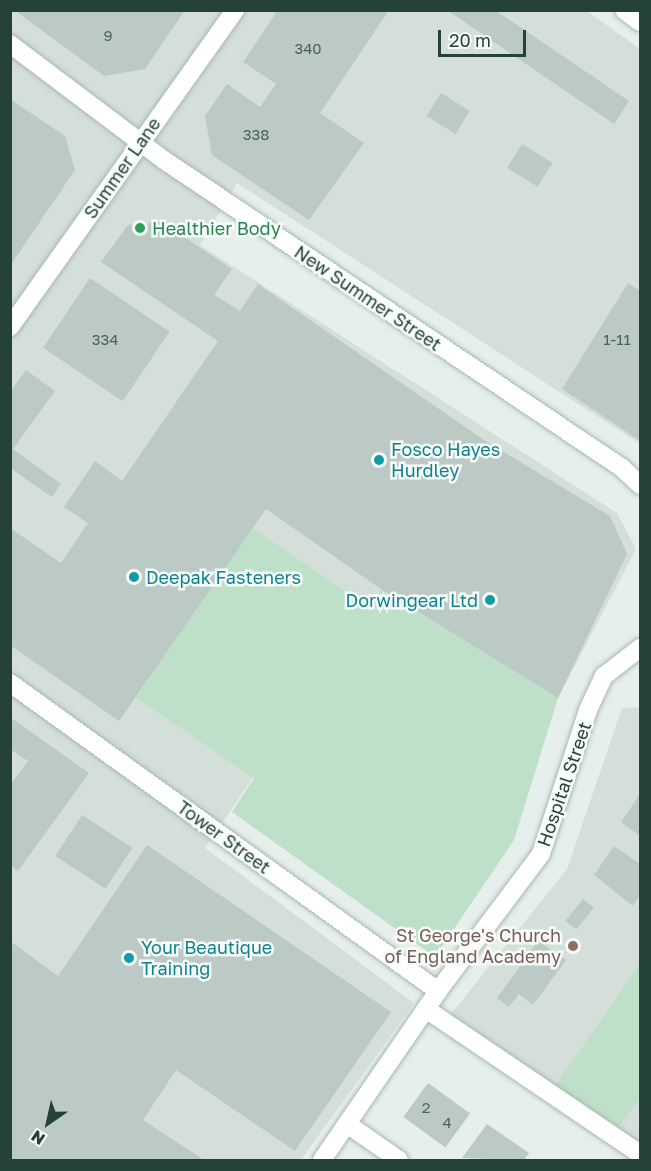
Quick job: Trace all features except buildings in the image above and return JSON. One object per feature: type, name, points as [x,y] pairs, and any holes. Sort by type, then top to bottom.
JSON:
[{"type":"street","name":"Summer Lane","points":[[10,327],[235,10]]},
{"type":"street","points":[[624,10],[640,22]]},
{"type":"street","name":"New Summer Street","points":[[10,44],[141,140],[164,160],[622,468],[640,485]]},
{"type":"street","name":"Hospital Street","points":[[322,1161],[438,991],[541,854],[588,710],[604,676],[640,648]]},
{"type":"street","name":"Tower Street","points":[[10,683],[438,991]]},
{"type":"street","points":[[426,1009],[640,1154]]},
{"type":"street","points":[[347,1124],[399,1161]]},
{"type":"shaded area","points":[[10,11],[587,11],[640,49],[640,444],[237,183],[200,245],[617,513],[636,549],[558,698],[381,589],[205,848],[414,1003],[301,1160],[11,1160]]},
{"type":"shaded area","name":"St George's Church of England Academy","points":[[640,707],[640,1160],[444,1023],[567,869],[622,708]]},
{"type":"green space","points":[[251,527],[369,607],[381,589],[558,698],[514,840],[435,957],[232,812],[254,778],[136,698]]},
{"type":"green space","points":[[640,964],[640,1098],[617,1129],[555,1086]]},
{"type":"place","name":"Healthier Body","points":[[140,228]]},
{"type":"place","name":"Fosco Hayes Hurdley","points":[[379,460]]},
{"type":"place","name":"Deepak Fasteners","points":[[134,577]]},
{"type":"place","name":"Dorwingear Ltd","points":[[490,600]]},
{"type":"place","name":"St George's Church of England Academy","points":[[573,946]]},
{"type":"place","name":"Your Beautique Training","points":[[129,958]]}]
